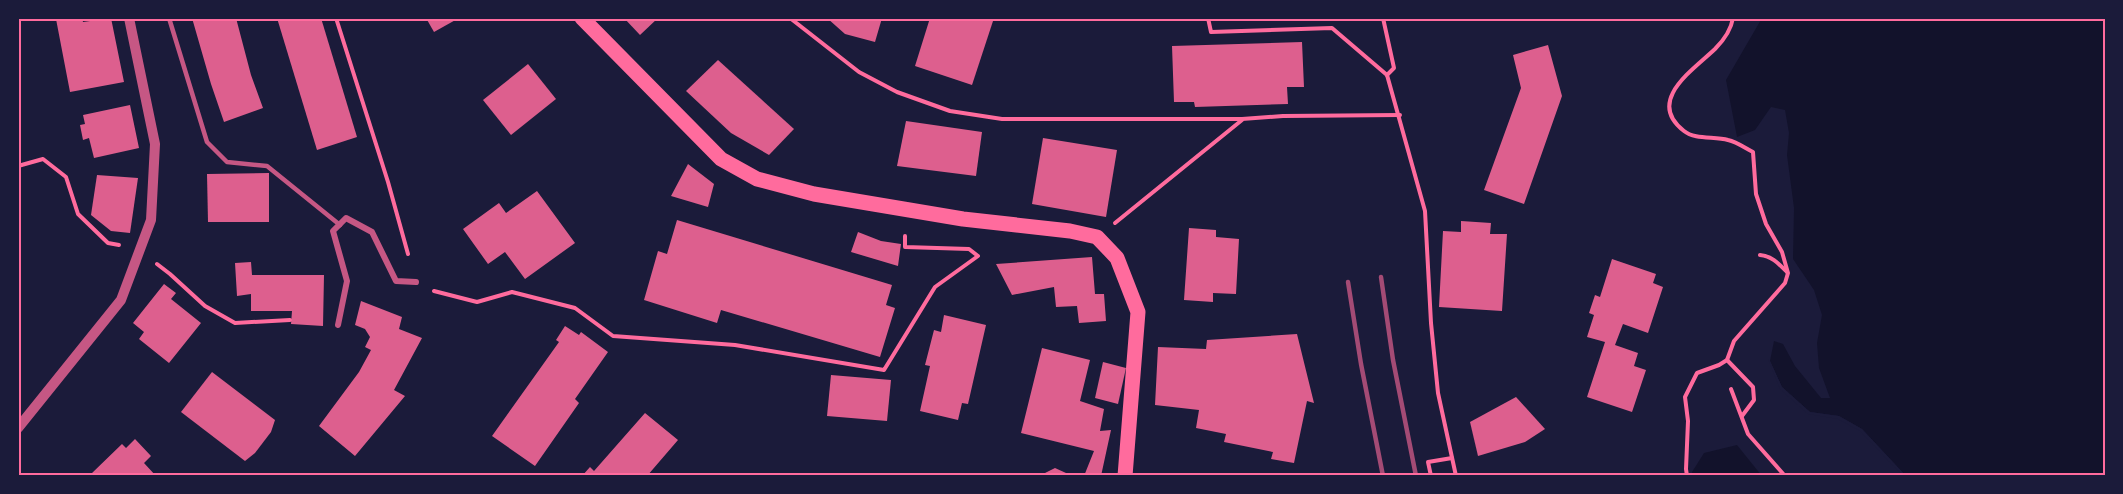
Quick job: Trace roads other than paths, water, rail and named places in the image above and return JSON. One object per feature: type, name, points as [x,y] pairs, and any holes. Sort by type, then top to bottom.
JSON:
[{"type":"main road","points":[[582,18],[721,159],[758,178],[814,194],[963,219],[1070,231],[1097,237],[1117,258],[1138,312],[1125,476]]},
{"type":"street","points":[[18,428],[121,300],[151,220],[155,144],[129,18]]},
{"type":"street","points":[[338,325],[347,281],[333,231],[346,218],[372,232],[396,281],[416,282]]},
{"type":"lane","points":[[170,18],[207,142],[227,162],[267,166],[340,225]]},
{"type":"railway","points":[[1381,277],[1393,360],[1416,476]]},
{"type":"railway","points":[[1348,282],[1383,476]]}]
